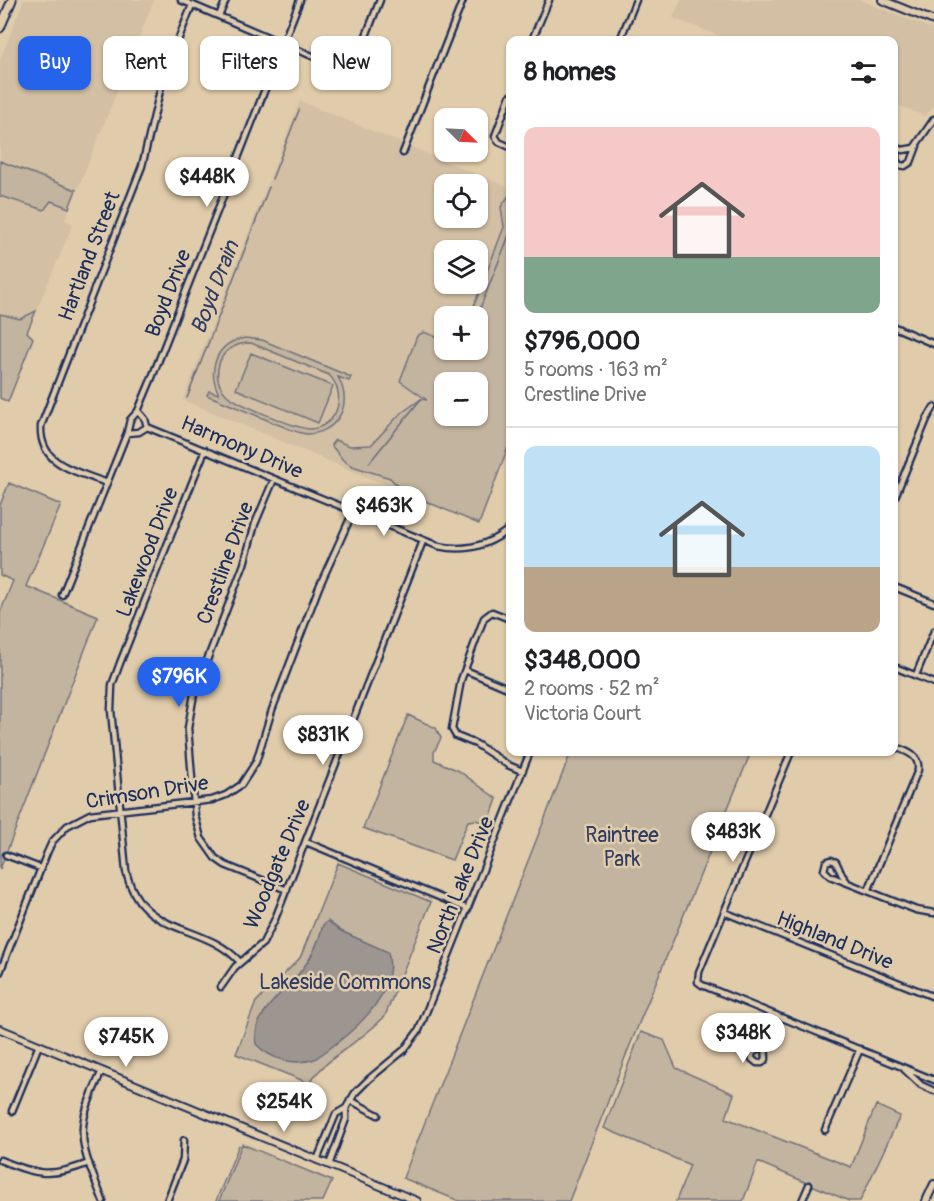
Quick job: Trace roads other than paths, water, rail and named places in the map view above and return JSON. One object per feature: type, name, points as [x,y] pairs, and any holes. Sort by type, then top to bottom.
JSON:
[{"type":"main road","points":[[0,28],[12,0]]},
{"type":"main road","points":[[882,0],[934,21]]},
{"type":"main road","points":[[0,1029],[417,1201]]},
{"type":"main road","points":[[926,1201],[934,1184]]},
{"type":"street","points":[[181,0],[264,36]]},
{"type":"street","points":[[219,16],[226,0]]},
{"type":"street","name":"Boyd Drive","points":[[285,36],[300,0]]},
{"type":"street","points":[[299,51],[342,70],[351,69],[380,0]]},
{"type":"street","points":[[403,153],[463,0]]},
{"type":"street","points":[[534,36],[549,0]]},
{"type":"street","points":[[622,36],[636,0]]},
{"type":"street","name":"Hartland Street","points":[[107,483],[55,461],[43,445],[41,426],[142,166],[163,78],[192,5]]},
{"type":"street","name":"Boyd Drive","points":[[62,595],[127,433],[130,420],[138,411],[152,380],[264,90]]},
{"type":"street","points":[[506,106],[495,133],[496,139],[506,145]]},
{"type":"street","points":[[898,163],[905,166],[911,162],[918,145],[934,119]]},
{"type":"street","points":[[898,148],[909,150],[918,145]]},
{"type":"street","points":[[898,329],[934,344]]},
{"type":"street","points":[[898,489],[934,407]]},
{"type":"street","name":"Harmony Drive","points":[[138,411],[147,427],[423,541],[443,547],[464,549],[490,542],[506,531]]},
{"type":"street","name":"Harmony Drive","points":[[127,433],[139,432],[147,427]]},
{"type":"street","name":"Lakewood Drive","points":[[205,450],[112,685],[110,703],[128,880],[141,904],[164,922],[220,945],[240,962]]},
{"type":"street","name":"Crestline Drive","points":[[274,479],[255,524],[244,564],[192,701],[188,728],[194,803],[201,838],[215,858],[237,871],[287,891]]},
{"type":"street","name":"Crimson Drive","points":[[0,972],[40,868],[52,842],[67,826],[90,814],[194,803],[226,795],[241,785],[256,762],[272,710],[319,587],[353,512]]},
{"type":"street","name":"Woodgate Drive","points":[[221,987],[240,962],[259,947],[266,938],[287,891],[423,541]]},
{"type":"street","points":[[898,588],[934,603]]},
{"type":"street","points":[[506,617],[494,612],[484,618],[459,688],[452,729],[456,736],[476,744],[508,765],[522,771]]},
{"type":"street","points":[[916,675],[934,631]]},
{"type":"street","points":[[898,668],[934,683]]},
{"type":"street","points":[[465,670],[506,686]]},
{"type":"street","points":[[868,891],[918,770],[918,761],[912,754],[898,748]]},
{"type":"street","name":"North Lake Drive","points":[[329,1164],[346,1119],[346,1108],[350,1100],[369,1079],[404,1050],[419,1030],[528,756]]},
{"type":"street","points":[[789,756],[698,980],[702,985],[934,1080]]},
{"type":"street","points":[[306,842],[468,909]]},
{"type":"street","points":[[6,855],[40,868]]},
{"type":"street","points":[[849,883],[838,863],[832,860],[827,861],[823,867],[825,873],[868,891],[916,910],[934,913]]},
{"type":"street","name":"Highland Drive","points":[[724,912],[934,997]]},
{"type":"street","points":[[765,1042],[776,1015]]},
{"type":"street","points":[[12,1111],[39,1045]]},
{"type":"street","points":[[825,1130],[860,1049]]},
{"type":"street","points":[[899,1065],[921,1085],[934,1091]]},
{"type":"street","points":[[102,1071],[84,1118],[82,1138],[103,1201]]},
{"type":"street","points":[[350,1100],[378,1115]]},
{"type":"street","name":"North Lake Drive","points":[[317,1160],[336,1114],[346,1108]]},
{"type":"street","points":[[167,1201],[183,1160],[184,1140]]},
{"type":"street","points":[[0,1160],[30,1171],[47,1174],[66,1171],[89,1163]]},
{"type":"street","points":[[802,1201],[808,1185]]},
{"type":"waterway","name":"Boyd Drain","points":[[272,179],[299,110]]},
{"type":"waterway","name":"Boyd Drain","points":[[187,398],[269,187]]},
{"type":"waterway","points":[[481,306],[506,243]]},
{"type":"waterway","points":[[369,463],[421,399]]},
{"type":"waterway","points":[[216,1201],[239,1145]]},
{"type":"park label","name":"Raintree Park","points":[[622,847]]},
{"type":"park label","name":"Lakeside Commons","points":[[345,982]]}]
